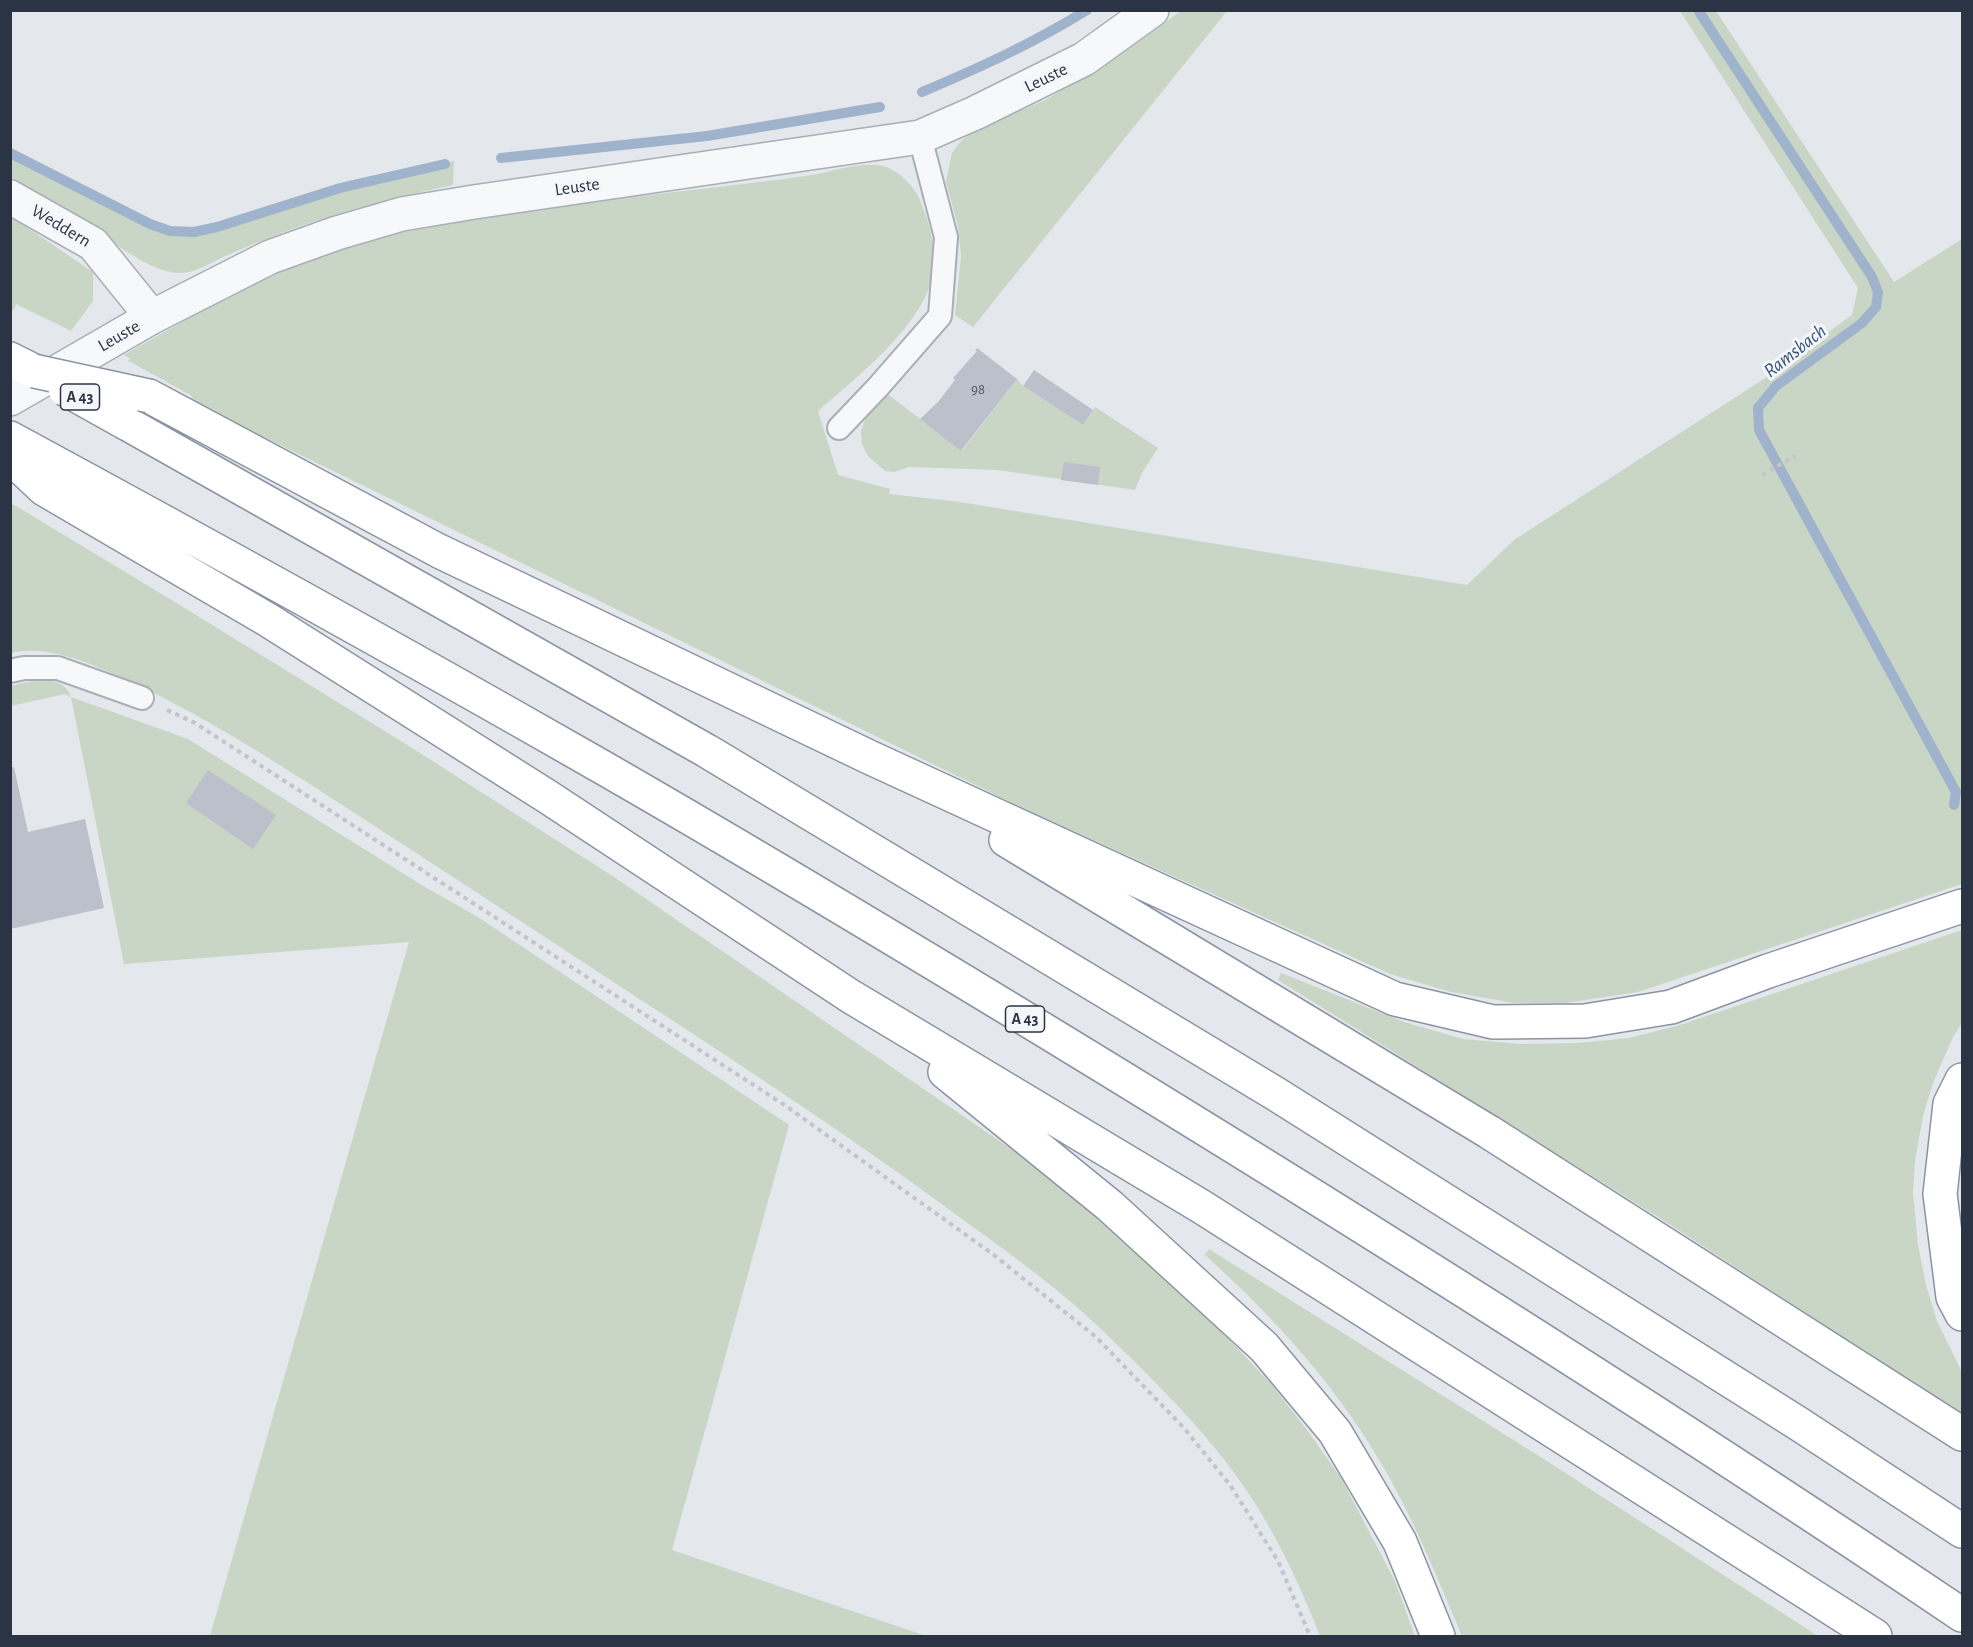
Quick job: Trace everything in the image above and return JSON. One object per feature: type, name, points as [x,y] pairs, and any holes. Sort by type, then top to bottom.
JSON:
[{"type":"highway","points":[[22,365],[149,396],[439,551],[870,757],[1395,999],[1493,1022],[1585,1021],[1671,1007],[1768,971],[1962,906]]},
{"type":"highway","name":"A 43","points":[[22,365],[707,751],[1276,1094],[1789,1418],[1962,1531]]},
{"type":"highway","name":"A 43","points":[[10,438],[52,477],[320,608],[575,751],[909,948],[1233,1145],[1761,1480],[1962,1615]]},
{"type":"highway","points":[[10,457],[52,477],[268,620],[548,797],[850,996],[1202,1207],[1875,1636]]},
{"type":"highway","points":[[870,757],[1489,1132],[1962,1434]]},
{"type":"highway","points":[[850,996],[1110,1206],[1264,1347],[1335,1431],[1400,1542],[1438,1636]]},
{"type":"highway","points":[[1962,1080],[1950,1104],[1940,1194],[1953,1297],[1962,1314]]},
{"type":"street","name":"Leuste","points":[[10,399],[152,316],[270,257],[337,233],[402,214],[474,202],[920,137],[975,113],[1084,59],[1152,10]]},
{"type":"street","name":"Weddern","points":[[10,197],[93,244],[152,316]]},
{"type":"lane","points":[[839,428],[940,316],[946,237],[920,137]]},
{"type":"lane","points":[[10,670],[58,668],[142,698]]},
{"type":"path","points":[[1762,475],[1795,456]]},
{"type":"path","points":[[142,698],[195,723],[786,1106],[994,1255],[1059,1307],[1096,1337],[1184,1428],[1230,1485],[1278,1561],[1310,1636]]},
{"type":"green space","points":[[1181,11],[1227,11],[973,327],[955,315],[961,256],[958,226],[946,182],[952,153],[972,132],[1045,100],[1105,65]]},
{"type":"green space","points":[[1680,11],[1716,11],[1894,282],[1962,239],[1962,884],[1638,992],[1565,1003],[1514,1003],[1451,992],[1390,974],[1031,812],[190,401],[192,396],[127,360],[131,359],[124,355],[242,290],[303,263],[368,241],[511,212],[792,178],[855,166],[877,165],[898,173],[910,184],[918,197],[932,237],[933,273],[917,312],[903,331],[869,367],[818,411],[838,475],[890,489],[889,494],[960,502],[1467,585],[1514,540],[1767,377],[1852,315],[1858,288]]},
{"type":"green space","points":[[10,151],[171,230],[194,230],[332,188],[454,161],[453,185],[368,205],[312,222],[223,257],[194,271],[179,273],[162,270],[145,263],[11,185]]},
{"type":"green space","points":[[10,216],[93,272],[93,301],[71,331],[16,304],[14,310],[11,308]]},
{"type":"green space","points":[[1017,379],[1023,386],[1083,425],[1095,407],[1158,448],[1142,473],[1135,490],[998,470],[909,467],[894,472],[885,471],[868,456],[862,444],[861,431],[869,408],[885,392],[962,451]]},
{"type":"green space","points":[[11,503],[409,746],[614,877],[1020,1155],[1080,1199],[1196,1304],[1272,1385],[1307,1430],[1341,1478],[1395,1581],[1415,1636],[1320,1636],[1292,1571],[1258,1508],[1243,1484],[1186,1415],[1086,1315],[1051,1285],[868,1151],[729,1057],[269,758],[209,722],[148,690],[78,660],[38,651],[11,653]]},
{"type":"green space","points":[[41,679],[59,683],[66,688],[71,697],[65,694],[11,706],[10,686]]},
{"type":"green space","points":[[71,697],[188,739],[425,887],[478,917],[789,1125],[672,1550],[926,1636],[210,1636],[409,942],[124,964]]},
{"type":"green space","points":[[1962,930],[1962,1023],[1953,1037],[1933,1083],[1923,1116],[1915,1161],[1913,1193],[1918,1245],[1926,1285],[1937,1321],[1962,1372],[1962,1415],[1666,1222],[1278,980],[1281,973],[1404,1022],[1463,1039],[1520,1044],[1578,1043],[1629,1038],[1680,1025]]},
{"type":"green space","points":[[1209,1249],[1539,1456],[1818,1636],[1462,1636],[1409,1514],[1370,1444],[1350,1414],[1306,1358],[1257,1305],[1205,1255]]},
{"type":"building","points":[[977,348],[1017,379],[961,451],[920,419],[938,402],[955,380],[953,378],[977,351],[975,350]]},
{"type":"building","points":[[1034,370],[1093,410],[1083,425],[1023,386]]},
{"type":"building","points":[[1064,462],[1100,467],[1098,485],[1061,480]]},
{"type":"building","points":[[14,767],[28,832],[85,819],[104,908],[10,929],[10,768]]},
{"type":"building","points":[[208,770],[276,815],[253,849],[186,803]]},
{"type":"waterway","points":[[922,92],[1006,54],[1087,10]]},
{"type":"waterway","name":"Ramsbach","points":[[1698,10],[1872,277],[1878,292],[1876,307],[1862,323],[1776,386],[1758,408],[1759,430],[1956,792],[1954,805]]},
{"type":"waterway","points":[[501,158],[707,136],[880,107]]},
{"type":"waterway","points":[[10,153],[150,224],[170,231],[194,232],[217,227],[340,188],[445,164]]}]
